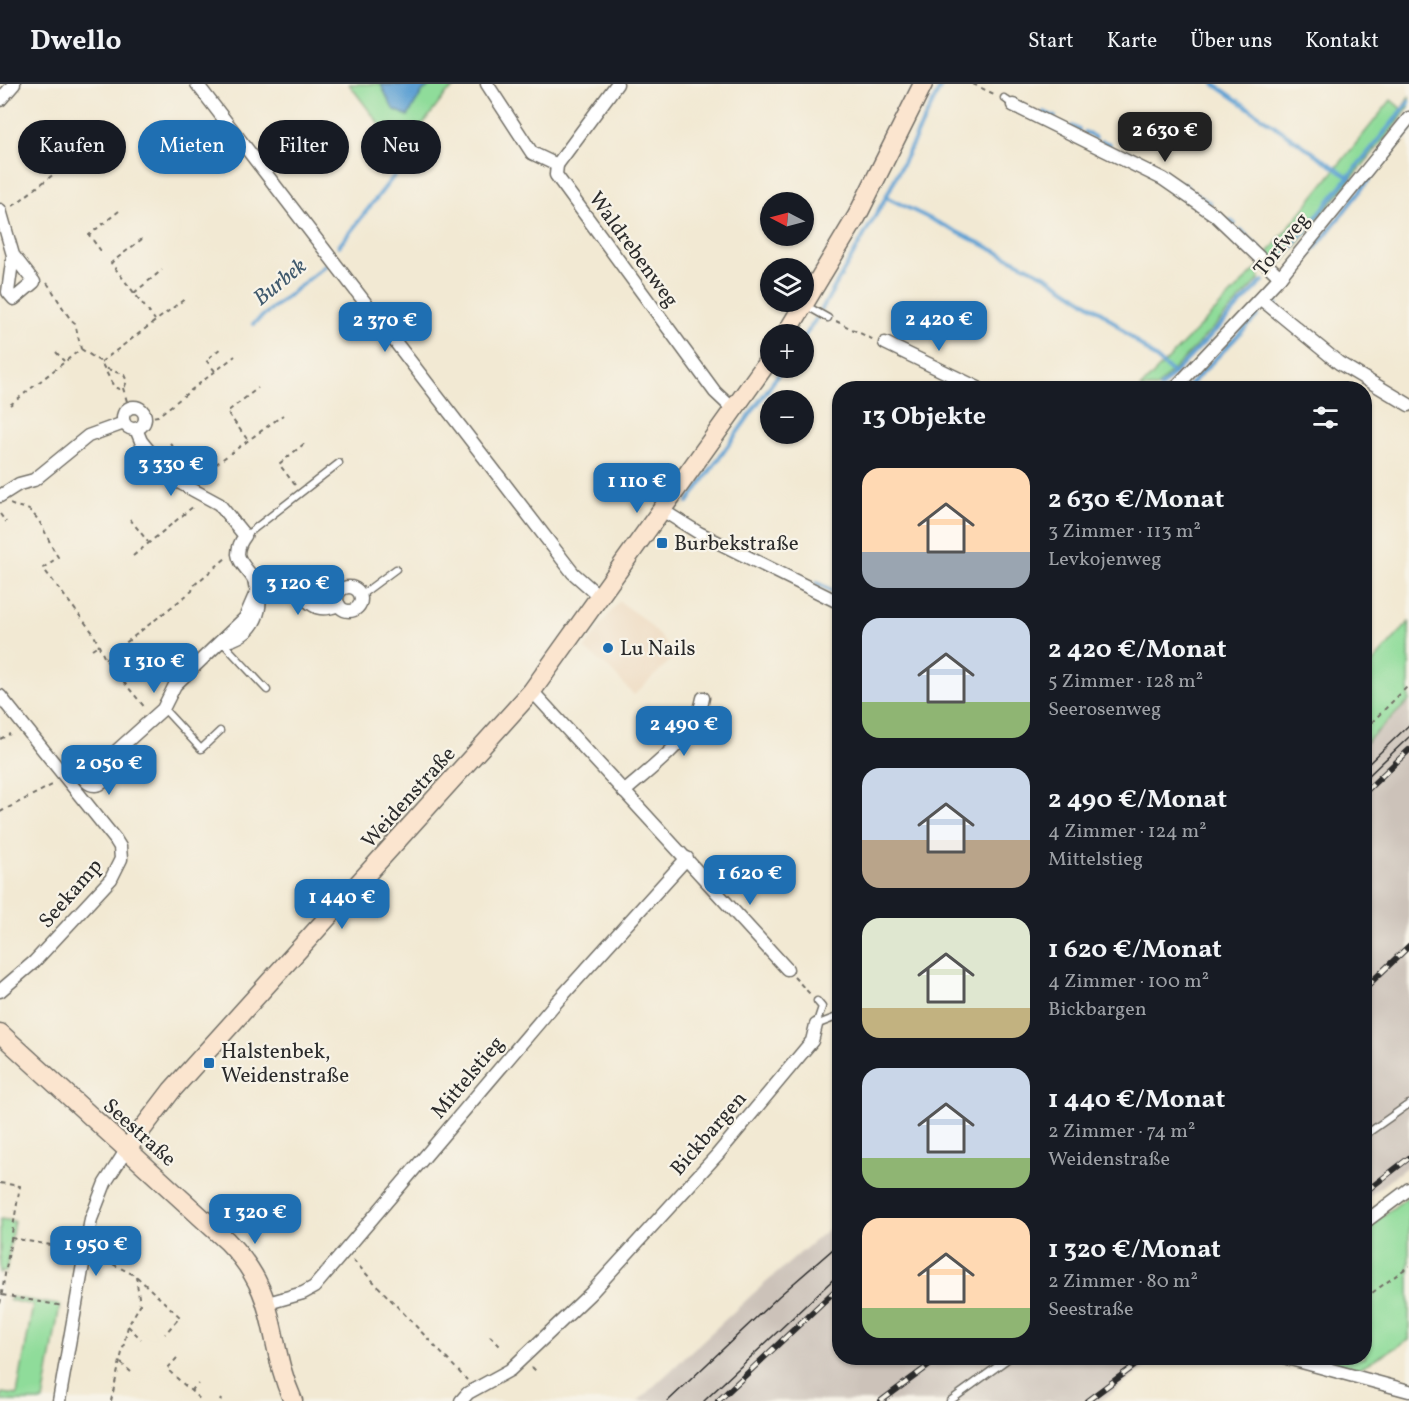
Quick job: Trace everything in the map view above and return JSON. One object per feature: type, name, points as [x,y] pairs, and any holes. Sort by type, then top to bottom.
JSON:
[{"type":"street","points":[[0,100],[14,84]]},
{"type":"street","points":[[197,84],[573,573],[600,596]]},
{"type":"street","points":[[487,84],[532,153],[557,165],[617,84]]},
{"type":"street","points":[[814,289],[869,193],[923,84]]},
{"type":"street","points":[[1008,102],[1109,150],[1167,181],[1212,212],[1280,277]]},
{"type":"street","name":"Torfweg","points":[[1182,381],[1261,299],[1409,118]]},
{"type":"street","name":"Waldrebenweg","points":[[557,165],[556,175],[715,392],[734,410]]},
{"type":"street","points":[[1,213],[14,255]]},
{"type":"street","points":[[1261,299],[1339,363],[1369,381]]},
{"type":"street","points":[[885,343],[964,381]]},
{"type":"street","name":"Weidenstraße","points":[[127,1149],[172,1090],[532,691],[760,373]]},
{"type":"street","points":[[1372,383],[1409,405]]},
{"type":"street","points":[[1,495],[18,484],[34,480],[88,436],[130,426],[142,425],[145,418],[139,409],[129,408],[123,416],[130,426],[141,441],[171,478],[180,485],[203,494],[219,504],[245,536],[238,551],[240,561],[255,585],[258,609],[253,626],[238,638],[222,642],[175,685],[159,713],[102,764]]},
{"type":"street","points":[[662,510],[699,533],[832,599]]},
{"type":"street","points":[[255,585],[287,587],[312,607],[332,608],[339,605],[344,609],[353,610],[360,604],[360,595]]},
{"type":"street","points":[[532,691],[787,969]]},
{"type":"street","name":"Seekamp","points":[[0,696],[120,848],[121,859],[118,870],[34,962],[0,991]]},
{"type":"street","points":[[624,792],[682,738],[701,710],[703,698]]},
{"type":"street","points":[[96,762],[102,764],[106,771],[103,782],[91,785],[85,780],[83,773],[86,766],[96,762]]},
{"type":"street","points":[[75,789],[85,780]]},
{"type":"street","name":"Mittelstieg","points":[[268,1303],[303,1293],[314,1287],[553,1006],[689,861]]},
{"type":"street","name":"Bickbargen","points":[[461,1401],[468,1393],[510,1370],[591,1293],[717,1155],[812,1041],[816,1025]]},
{"type":"street","name":"Seestraße","points":[[0,1033],[231,1245],[260,1283],[268,1303],[285,1381],[293,1401]]},
{"type":"street","points":[[59,1401],[91,1219],[105,1183],[127,1149]]},
{"type":"street","points":[[1372,1217],[1409,1189]]},
{"type":"street","points":[[1313,1365],[1409,1391]]},
{"type":"lane","points":[[814,310],[828,318]]},
{"type":"lane","points":[[245,536],[339,463]]},
{"type":"lane","points":[[360,595],[396,569]]},
{"type":"lane","points":[[222,642],[267,690]]},
{"type":"lane","points":[[159,713],[201,749],[220,731]]},
{"type":"lane","name":"Bickbargen","points":[[816,1025],[822,1007],[817,1001]]},
{"type":"lane","points":[[816,1025],[832,1019]]},
{"type":"lane","points":[[1372,1130],[1409,1104]]},
{"type":"lane","points":[[950,1401],[999,1365]]},
{"type":"path","points":[[973,84],[1008,102]]},
{"type":"path","points":[[1,213],[53,174]]},
{"type":"path","points":[[101,251],[89,235],[119,211]]},
{"type":"path","points":[[142,240],[111,263],[156,320]]},
{"type":"path","points":[[134,292],[162,270]]},
{"type":"path","points":[[47,283],[61,300],[69,319],[75,323],[81,349],[101,362],[112,386],[123,387],[127,381],[124,375],[105,368]]},
{"type":"path","points":[[101,362],[186,298]]},
{"type":"path","points":[[828,318],[885,343]]},
{"type":"path","points":[[215,371],[206,360],[221,348]]},
{"type":"path","points":[[10,405],[81,349]]},
{"type":"path","points":[[56,352],[64,362]]},
{"type":"path","points":[[145,418],[158,416],[235,356]]},
{"type":"path","points":[[123,387],[129,408]]},
{"type":"path","points":[[247,438],[227,412],[258,388]]},
{"type":"path","points":[[201,475],[247,438],[256,435],[283,415]]},
{"type":"path","points":[[133,556],[197,503],[203,494],[205,482],[201,475],[195,473],[170,443]]},
{"type":"path","points":[[301,492],[279,464],[304,443]]},
{"type":"path","points":[[1,495],[11,506],[28,510],[46,532],[48,543],[58,557],[44,568],[93,633],[105,659],[159,713]]},
{"type":"path","points":[[0,514],[6,522]]},
{"type":"path","points":[[130,519],[148,542]]},
{"type":"path","points":[[105,659],[192,591],[193,586],[230,554],[238,551]]},
{"type":"path","points":[[92,649],[98,645]]},
{"type":"path","points":[[1372,722],[1409,685]]},
{"type":"path","points":[[0,739],[10,734]]},
{"type":"path","points":[[0,812],[52,785]]},
{"type":"path","points":[[787,969],[817,1001]]},
{"type":"path","points":[[0,1183],[20,1186],[0,1304]]},
{"type":"path","points":[[11,1238],[75,1249]]},
{"type":"path","points":[[345,1250],[473,1386]]},
{"type":"path","points":[[94,1254],[136,1276],[180,1317],[165,1334]]},
{"type":"path","points":[[1372,1293],[1409,1266]]},
{"type":"path","points":[[117,1401],[112,1399],[128,1326],[140,1305],[136,1276]]},
{"type":"path","points":[[2,1295],[63,1306]]},
{"type":"path","points":[[128,1326],[141,1339]]},
{"type":"path","points":[[490,1336],[502,1347]]},
{"type":"path","points":[[177,1358],[167,1369],[202,1401]]},
{"type":"path","points":[[120,1362],[132,1374]]},
{"type":"path","points":[[191,1391],[198,1384]]},
{"type":"shaded area","points":[[619,601],[646,621],[676,655],[634,695],[609,668],[584,649]]},
{"type":"shaded area","points":[[1409,701],[1409,1165],[1372,1194],[1372,736]]},
{"type":"shaded area","points":[[832,1226],[832,1365],[1149,1365],[1101,1401],[638,1401],[755,1292]]},
{"type":"green space","points":[[349,84],[460,84],[446,94],[426,120],[376,120]]},
{"type":"green space","points":[[1409,97],[1409,107],[1397,124],[1283,262],[1267,254],[1391,100],[1402,109]]},
{"type":"green space","points":[[1260,265],[1259,280],[1163,381],[1147,381]]},
{"type":"green space","points":[[1409,622],[1409,701],[1372,736],[1372,663]]},
{"type":"green space","points":[[1409,1196],[1409,1340],[1372,1361],[1372,1224]]},
{"type":"green space","points":[[0,1219],[14,1221],[6,1272],[1,1271],[0,1274]]},
{"type":"green space","points":[[11,1297],[60,1305],[43,1401],[0,1401],[2,1393],[17,1395],[33,1305],[9,1300]]},
{"type":"green space","points":[[1336,1365],[1365,1365],[1356,1370]]},
{"type":"water","points":[[433,84],[422,92],[408,116],[393,109],[381,85]]},
{"type":"waterway","points":[[822,309],[886,197],[942,84]]},
{"type":"waterway","points":[[1214,84],[1350,178]]},
{"type":"waterway","points":[[1268,257],[1276,262],[1283,258],[1409,102]]},
{"type":"waterway","points":[[1044,112],[1055,117]]},
{"type":"waterway","points":[[1072,126],[1079,130]]},
{"type":"waterway","points":[[1277,306],[1275,299],[1409,129]]},
{"type":"waterway","points":[[1085,132],[1096,138]]},
{"type":"waterway","points":[[1102,141],[1110,144]]},
{"type":"waterway","points":[[1126,152],[1135,157]]},
{"type":"waterway","points":[[1141,160],[1151,166]]},
{"type":"waterway","points":[[1157,169],[1165,173]]},
{"type":"waterway","name":"Burbek","points":[[339,246],[396,174]]},
{"type":"waterway","points":[[1181,183],[1187,187]]},
{"type":"waterway","points":[[1193,191],[1204,199]]},
{"type":"waterway","points":[[886,197],[1046,276],[1104,314],[1174,374]]},
{"type":"waterway","points":[[1230,220],[1235,224]]},
{"type":"waterway","points":[[1241,230],[1260,250]]},
{"type":"waterway","name":"Burbek","points":[[253,324],[326,265]]},
{"type":"waterway","points":[[1167,381],[1263,281]]},
{"type":"waterway","points":[[1194,381],[1258,315]]},
{"type":"waterway","points":[[813,324],[816,319]]},
{"type":"waterway","points":[[688,502],[776,378]]},
{"type":"waterway","points":[[817,583],[832,590]]},
{"type":"tram line","points":[[1372,760],[1409,725]]},
{"type":"tram line","points":[[1372,772],[1409,737]]},
{"type":"tram line","points":[[668,1401],[779,1296],[832,1250]]},
{"type":"tram line","points":[[704,1401],[832,1281]]},
{"type":"railway","points":[[1372,785],[1409,750]]},
{"type":"railway","points":[[1372,981],[1409,946]]},
{"type":"railway","points":[[1372,1187],[1409,1158]]},
{"type":"railway","points":[[718,1401],[832,1294]]},
{"type":"railway","points":[[881,1401],[930,1365]]},
{"type":"railway","points":[[1087,1401],[1136,1365]]},
{"type":"place","name":"Burbekstraße","points":[[662,543]]},
{"type":"place","name":"Lu Nails","points":[[608,648]]},
{"type":"place","name":"Halstenbek, Weidenstraße","points":[[209,1063]]}]
